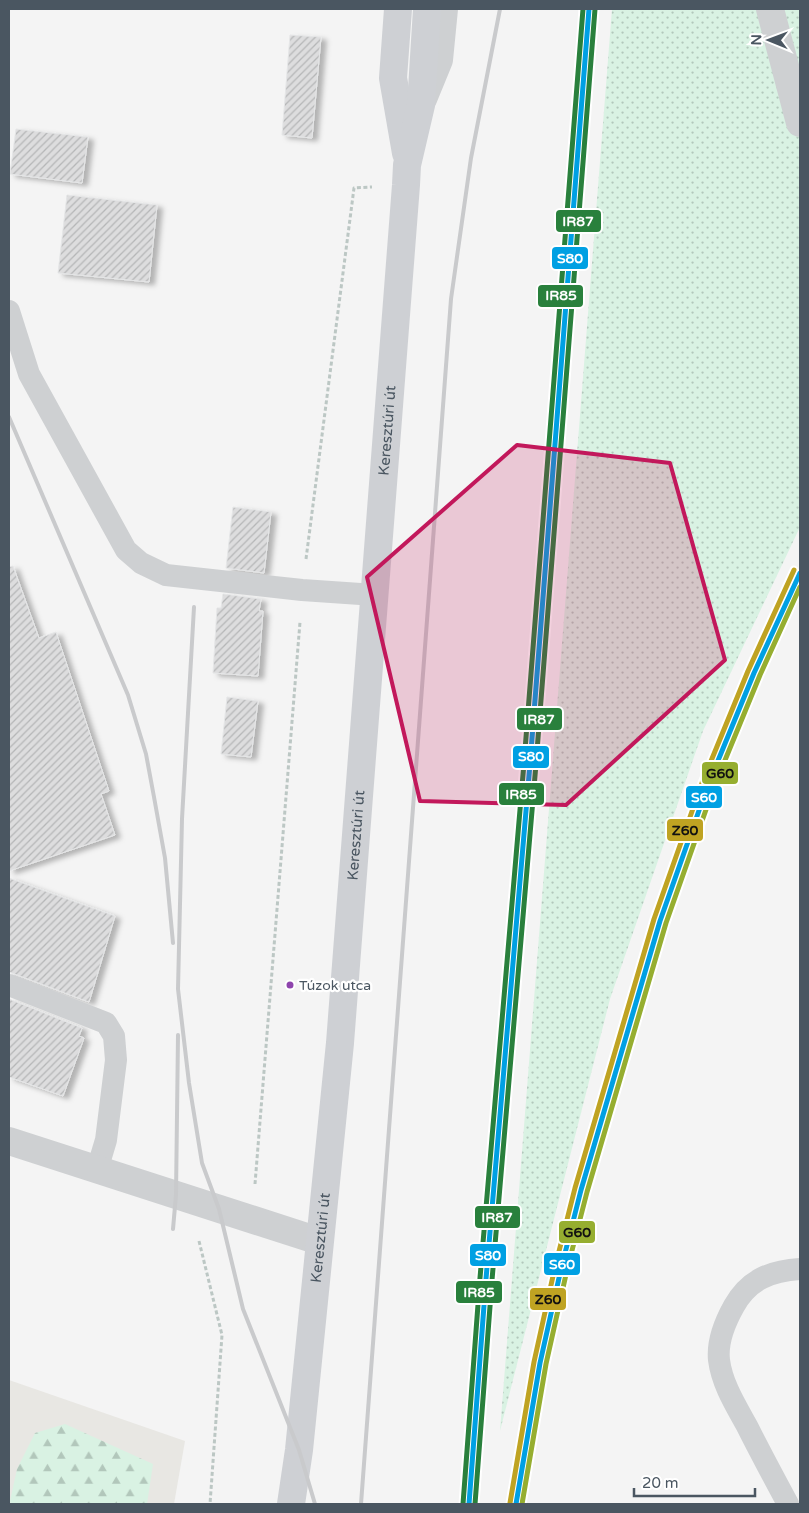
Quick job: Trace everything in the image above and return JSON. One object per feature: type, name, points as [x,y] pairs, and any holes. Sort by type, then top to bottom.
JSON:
[{"type":"main road","name":"Keresztúri út","points":[[398,9],[393,78],[406,175]]},
{"type":"main road","name":"Keresztúri út","points":[[291,1504],[299,1450],[340,1043],[406,175],[420,105],[427,9]]},
{"type":"street","points":[[420,105],[440,60],[444,9]]},
{"type":"street","points":[[770,9],[800,123]]},
{"type":"street","points":[[9,1141],[319,1241]]},
{"type":"lane","points":[[9,311],[29,374],[126,550],[141,563],[166,576],[302,590],[375,595]]},
{"type":"lane","points":[[9,985],[106,1023],[114,1036],[116,1060],[106,1140],[97,1170]]},
{"type":"lane","points":[[788,1504],[727,1388],[719,1360],[720,1344],[726,1319],[736,1301],[752,1283],[767,1275],[800,1269]]},
{"type":"path","points":[[252,1220],[302,590],[354,188],[406,175]]},
{"type":"path","points":[[189,1200],[222,1335],[210,1504]]},
{"type":"highlighted area","points":[[517,445],[670,463],[725,660],[566,805],[420,801],[367,577]]},
{"type":"shaded area","points":[[9,1380],[185,1441],[174,1504],[9,1504]]},
{"type":"green space","points":[[612,9],[800,9],[800,527],[703,731],[610,999],[500,1431]]},
{"type":"green space","points":[[65,1424],[153,1464],[147,1504],[11,1504],[17,1469],[35,1433]]},
{"type":"building","points":[[290,35],[321,37],[312,138],[282,135]]},
{"type":"building","points":[[16,129],[88,137],[82,183],[10,174]]},
{"type":"building","points":[[67,195],[157,205],[149,282],[58,273]]},
{"type":"building","points":[[233,507],[271,512],[264,573],[226,568]]},
{"type":"building","points":[[13,566],[39,638],[56,632],[109,791],[101,794],[115,835],[9,871],[9,567]]},
{"type":"building","points":[[223,594],[261,599],[259,611],[263,611],[258,676],[213,673],[217,608],[221,608]]},
{"type":"building","points":[[227,697],[258,701],[251,757],[221,754]]},
{"type":"building","points":[[9,878],[115,916],[89,1002],[9,972]]},
{"type":"building","points":[[9,999],[82,1028],[79,1036],[84,1038],[63,1096],[9,1077]]},
{"type":"railway","points":[[361,1504],[451,299],[471,158],[500,9]]},
{"type":"railway","points":[[9,417],[128,695],[146,754],[154,797],[165,858],[173,943]]},
{"type":"railway","points":[[194,607],[182,819],[178,989],[189,1083],[202,1163],[219,1209],[243,1309],[299,1450],[315,1504]]},
{"type":"railway","points":[[173,1229],[176,1195],[178,1035]]},
{"type":"transit line","name":"IR85","points":[[463,1504],[480,1278],[524,763],[583,9]]},
{"type":"transit line","name":"S80","points":[[469,1504],[486,1279],[530,764],[589,9]]},
{"type":"transit line","name":"IR87","points":[[475,1504],[536,764],[595,9]]},
{"type":"transit line","name":"Z60","points":[[510,1503],[534,1362],[555,1267],[575,1188],[654,919],[702,783],[748,671],[794,570]]},
{"type":"transit line","name":"S60","points":[[516,1504],[540,1363],[561,1269],[581,1190],[660,921],[708,785],[754,673],[800,573]]},
{"type":"transit line","name":"G60","points":[[522,1504],[546,1364],[567,1270],[587,1192],[666,923],[714,787],[760,675],[800,587]]},
{"type":"place","name":"Túzok utca","points":[[290,985]]}]
